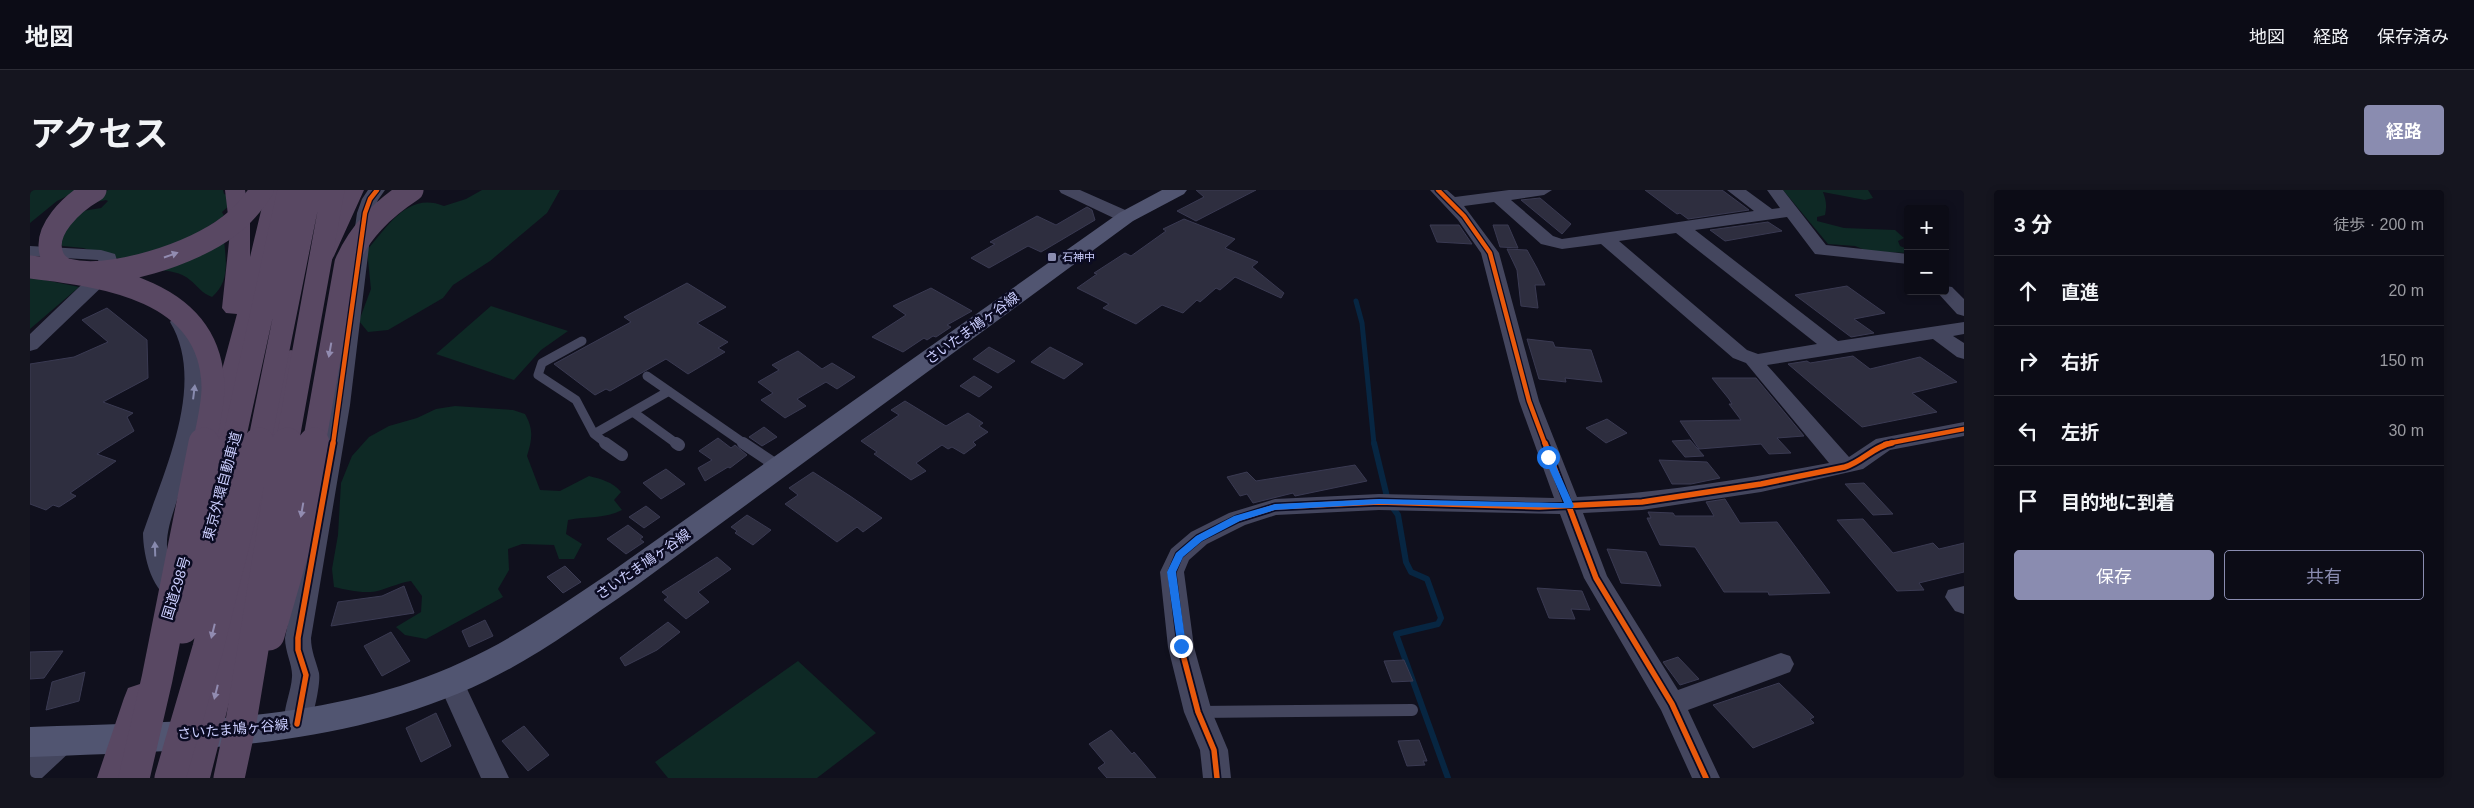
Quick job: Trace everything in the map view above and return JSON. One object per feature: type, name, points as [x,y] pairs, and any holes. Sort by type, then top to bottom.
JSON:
[{"type":"highway","points":[[95,190],[65,205],[42,223],[32,241],[31,250],[35,257],[54,266],[80,271],[112,269],[154,260],[188,249],[219,233],[243,216],[262,190]]},
{"type":"highway","points":[[235,190],[238,204],[240,259]]},
{"type":"highway","points":[[200,504],[226,361],[250,190]]},
{"type":"highway","name":"国道298号","points":[[114,778],[177,591],[248,317],[276,190]]},
{"type":"highway","name":"東京外環自動車道","points":[[138,778],[176,656],[228,468],[289,190]]},
{"type":"highway","name":"東京外環自動車道","points":[[170,778],[208,648],[255,462],[310,190]]},
{"type":"highway","points":[[193,778],[206,733],[278,426],[322,190]]},
{"type":"highway","points":[[302,303],[341,196],[354,190]]},
{"type":"highway","points":[[229,778],[296,542],[346,263],[350,250],[367,227],[412,190]]},
{"type":"highway","points":[[237,746],[267,555],[316,299],[341,196]]},
{"type":"highway","points":[[30,250],[126,268],[168,285],[203,314],[215,340],[217,355],[214,385],[158,669],[134,778]]},
{"type":"highway","points":[[30,268],[72,272],[122,283],[153,295],[167,303],[189,323],[197,334],[209,360],[214,385]]},
{"type":"main road","name":"さいたま鳩ヶ谷線","points":[[30,742],[206,733],[297,724],[377,706],[451,682],[515,650],[583,607],[1126,217],[1178,190]]},
{"type":"street","points":[[297,724],[306,675],[298,650],[298,638],[340,405],[365,213],[370,199],[377,190]]},
{"type":"street","points":[[1067,190],[1126,217]]},
{"type":"street","points":[[1445,197],[1497,196],[1544,190]]},
{"type":"street","points":[[1735,190],[1769,214]]},
{"type":"street","points":[[1775,190],[1821,250],[1904,259]]},
{"type":"street","points":[[1497,196],[1547,240],[1562,244],[1792,212]]},
{"type":"street","points":[[1445,197],[1464,216],[1490,253],[1529,401],[1548,457],[1596,578],[1672,704],[1706,778]]},
{"type":"street","points":[[1680,227],[1833,347]]},
{"type":"street","points":[[1605,238],[1740,354],[1756,360],[1964,328]]},
{"type":"street","points":[[30,250],[101,255],[110,258],[110,266],[103,276],[30,345]]},
{"type":"street","points":[[103,276],[140,286],[156,294],[173,311],[182,324],[193,350],[196,371],[194,396],[155,533],[155,556],[165,579],[177,591]]},
{"type":"street","points":[[1949,295],[1964,310]]},
{"type":"street","points":[[1936,332],[1964,353]]},
{"type":"street","points":[[1756,360],[1756,365],[1845,467]]},
{"type":"street","points":[[1217,778],[1214,750],[1198,712],[1181,646],[1172,572],[1179,555],[1199,538],[1237,518],[1275,507],[1379,502],[1569,506],[1642,502],[1761,484],[1845,467],[1855,464],[1884,444],[1964,429]]},
{"type":"street","points":[[1964,596],[1956,597],[1964,604]]},
{"type":"street","points":[[1672,704],[1781,664]]},
{"type":"street","points":[[451,682],[495,778]]},
{"type":"street","points":[[30,771],[62,741]]},
{"type":"street","points":[[48,778],[62,741]]},
{"type":"lane","points":[[582,341],[542,363],[538,375],[576,400],[594,434],[622,456]]},
{"type":"lane","points":[[647,376],[779,467]]},
{"type":"lane","points":[[594,434],[669,391]]},
{"type":"lane","points":[[633,412],[679,445]]},
{"type":"lane","points":[[1198,712],[1412,710]]},
{"type":"green space","points":[[30,190],[79,190],[57,201],[30,223]]},
{"type":"green space","points":[[108,190],[223,190],[224,194],[230,196],[231,204],[222,212],[224,216],[182,244],[120,259],[83,248],[63,246],[50,241],[83,211],[101,208],[108,201],[91,203]]},
{"type":"green space","points":[[482,190],[560,190],[547,213],[490,261],[453,285],[443,298],[388,330],[368,332],[359,321],[371,289],[367,250],[391,222],[409,207],[420,203],[444,206],[466,199]]},
{"type":"green space","points":[[1783,190],[1868,190],[1873,198],[1865,200],[1823,192],[1826,203],[1825,215],[1817,217],[1817,221],[1844,228],[1895,230],[1904,238],[1898,241],[1900,246],[1904,248],[1904,253],[1868,251],[1855,246],[1828,244]]},
{"type":"green space","points":[[224,240],[226,263],[224,278],[222,285],[212,297],[205,294],[183,275],[159,270]]},
{"type":"green space","points":[[30,277],[79,287],[30,329]]},
{"type":"green space","points":[[491,306],[568,331],[541,350],[514,380],[436,354]]},
{"type":"green space","points":[[455,406],[513,410],[525,414],[530,425],[531,435],[527,456],[540,490],[560,491],[589,476],[606,481],[621,492],[614,500],[622,510],[603,516],[568,520],[566,534],[582,544],[574,559],[559,559],[554,545],[522,544],[508,549],[509,570],[498,589],[503,597],[426,639],[405,635],[396,627],[421,612],[422,596],[411,581],[369,592],[357,592],[334,587],[332,569],[338,535],[341,483],[352,456],[369,437],[389,426],[417,418],[436,409]]},
{"type":"green space","points":[[798,661],[876,733],[817,778],[668,778],[655,762]]},
{"type":"building","points":[[1196,190],[1256,190],[1196,221],[1177,211],[1204,197]]},
{"type":"building","points":[[1645,190],[1722,190],[1749,210],[1688,219],[1680,213],[1677,214]]},
{"type":"building","points":[[1540,198],[1571,224],[1562,234],[1521,200]]},
{"type":"building","points":[[1087,207],[1092,210],[1095,220],[1041,252],[1028,246],[989,268],[971,258],[995,244],[990,242],[1037,216],[1056,225]]},
{"type":"building","points":[[1184,219],[1235,239],[1225,248],[1258,262],[1252,267],[1284,293],[1281,298],[1235,277],[1220,290],[1216,288],[1200,302],[1197,300],[1183,313],[1162,305],[1136,324],[1103,308],[1109,304],[1077,288],[1097,274],[1094,273],[1125,253],[1131,256],[1166,231],[1163,229]]},
{"type":"building","points":[[1768,222],[1782,231],[1725,241],[1710,230]]},
{"type":"building","points":[[1430,225],[1459,225],[1472,244],[1437,242]]},
{"type":"building","points":[[1493,225],[1508,225],[1518,248],[1500,247]]},
{"type":"building","points":[[1507,249],[1527,250],[1537,268],[1545,285],[1535,285],[1538,308],[1521,306],[1517,270]]},
{"type":"building","points":[[687,283],[726,307],[697,323],[728,342],[718,348],[725,352],[688,374],[666,359],[610,391],[606,389],[595,395],[554,364],[631,322],[624,317]]},
{"type":"building","points":[[1847,286],[1885,313],[1854,319],[1874,333],[1851,337],[1795,295]]},
{"type":"building","points":[[931,288],[972,311],[947,325],[951,327],[936,337],[933,336],[927,340],[924,338],[903,352],[872,337],[906,315],[893,306]]},
{"type":"building","points":[[107,308],[147,340],[148,378],[103,402],[133,413],[127,417],[134,431],[97,454],[116,461],[70,493],[76,496],[59,507],[53,505],[46,510],[30,504],[30,364],[74,357],[108,342],[82,320]]},
{"type":"building","points":[[1527,339],[1553,342],[1555,347],[1591,350],[1602,382],[1565,378],[1566,382],[1539,379]]},
{"type":"building","points":[[989,347],[1015,361],[998,373],[973,359]]},
{"type":"building","points":[[1050,347],[1083,364],[1064,379],[1031,362]]},
{"type":"building","points":[[798,351],[822,369],[832,363],[855,377],[837,389],[826,382],[797,399],[806,406],[785,418],[761,400],[773,393],[758,382],[779,370],[772,365]]},
{"type":"building","points":[[1853,356],[1870,369],[1920,357],[1957,382],[1912,393],[1937,412],[1862,427],[1788,364],[1807,361],[1810,363]]},
{"type":"building","points":[[974,376],[992,387],[979,397],[960,386]]},
{"type":"building","points":[[1712,378],[1756,378],[1804,436],[1777,438],[1791,453],[1769,454],[1761,444],[1699,449],[1680,421],[1741,420],[1729,404],[1732,404],[1729,399]]},
{"type":"building","points":[[905,401],[946,426],[968,413],[983,423],[979,426],[988,432],[973,442],[976,445],[964,454],[952,447],[948,449],[942,445],[916,463],[926,471],[911,480],[874,454],[877,452],[861,441],[899,415],[891,410]]},
{"type":"building","points":[[1607,419],[1627,433],[1606,443],[1586,428]]},
{"type":"building","points":[[764,427],[777,437],[762,446],[749,437]]},
{"type":"building","points":[[718,438],[731,448],[735,445],[747,455],[730,468],[728,467],[705,481],[698,468],[712,460],[699,451]]},
{"type":"building","points":[[1690,440],[1704,456],[1685,457],[1672,441]]},
{"type":"building","points":[[1659,460],[1707,462],[1720,478],[1691,484],[1672,484]]},
{"type":"building","points":[[1355,465],[1367,481],[1295,496],[1293,493],[1253,503],[1247,494],[1240,496],[1227,477],[1247,472],[1256,481]]},
{"type":"building","points":[[666,469],[685,484],[661,499],[643,483]]},
{"type":"building","points":[[813,472],[882,518],[863,532],[857,527],[837,542],[785,504],[798,495],[789,488]]},
{"type":"building","points":[[1864,483],[1893,514],[1873,515],[1845,484]]},
{"type":"building","points":[[1725,499],[1740,523],[1777,522],[1830,593],[1769,595],[1768,592],[1724,592],[1695,547],[1660,545],[1647,518],[1651,518],[1648,512],[1673,513],[1675,516],[1714,516],[1706,502]]},
{"type":"building","points":[[646,506],[660,517],[644,528],[629,517]]},
{"type":"building","points":[[747,515],[771,530],[753,545],[735,533],[737,531],[731,527]]},
{"type":"building","points":[[1863,519],[1893,553],[1933,543],[1939,549],[1964,543],[1964,572],[1919,583],[1924,590],[1897,591],[1837,520]]},
{"type":"building","points":[[628,525],[643,537],[640,539],[644,542],[626,554],[607,539]]},
{"type":"building","points":[[1607,549],[1646,552],[1661,586],[1621,583]]},
{"type":"building","points":[[717,557],[731,569],[698,592],[709,602],[686,619],[664,600],[668,597],[662,592]]},
{"type":"building","points":[[565,566],[581,582],[563,593],[547,577]]},
{"type":"building","points":[[404,586],[414,613],[331,626],[338,602],[382,596]]},
{"type":"building","points":[[1537,588],[1582,591],[1590,610],[1571,609],[1575,619],[1549,618]]},
{"type":"building","points":[[485,620],[493,636],[469,647],[462,631]]},
{"type":"building","points":[[668,622],[680,632],[657,650],[625,666],[620,658]]},
{"type":"building","points":[[391,632],[410,661],[382,676],[364,646]]},
{"type":"building","points":[[63,651],[44,678],[30,679],[30,652]]},
{"type":"building","points":[[1678,657],[1699,679],[1680,685],[1663,662]]},
{"type":"building","points":[[1404,660],[1413,681],[1392,682],[1384,661]]},
{"type":"building","points":[[85,672],[79,701],[46,710],[52,682]]},
{"type":"building","points":[[1779,683],[1814,717],[1810,719],[1814,723],[1753,748],[1713,705]]},
{"type":"building","points":[[436,713],[451,746],[421,762],[406,728]]},
{"type":"building","points":[[524,726],[549,755],[528,771],[502,741]]},
{"type":"building","points":[[1111,730],[1132,754],[1134,752],[1156,778],[1107,778],[1098,768],[1105,763],[1089,744]]},
{"type":"building","points":[[1419,740],[1427,761],[1423,761],[1425,765],[1407,766],[1398,741]]},
{"type":"waterway","points":[[1356,301],[1362,323],[1374,444]]},
{"type":"waterway","points":[[1374,443],[1388,501],[1398,515],[1406,562],[1411,572],[1427,579],[1441,618],[1438,624],[1396,634],[1448,778]]},
{"type":"cycle path","points":[[297,724],[306,675],[298,650],[298,638],[340,405],[365,213],[370,199],[377,190]]},
{"type":"cycle path","points":[[1438,190],[1464,216],[1490,253],[1529,401],[1596,578],[1672,704],[1706,778]]},
{"type":"cycle path","points":[[1217,778],[1214,750],[1198,712],[1181,647],[1172,572],[1179,555],[1199,538],[1237,519],[1275,507],[1379,502],[1539,507],[1642,502],[1761,484],[1845,467],[1855,464],[1884,444],[1964,429]]},
{"type":"place","name":"石神中","points":[[1052,257]]},
{"type":"route","points":[[1181,646],[1172,572],[1179,555],[1199,538],[1237,518],[1275,507],[1379,502],[1538,507],[1569,506],[1548,457]]}]
